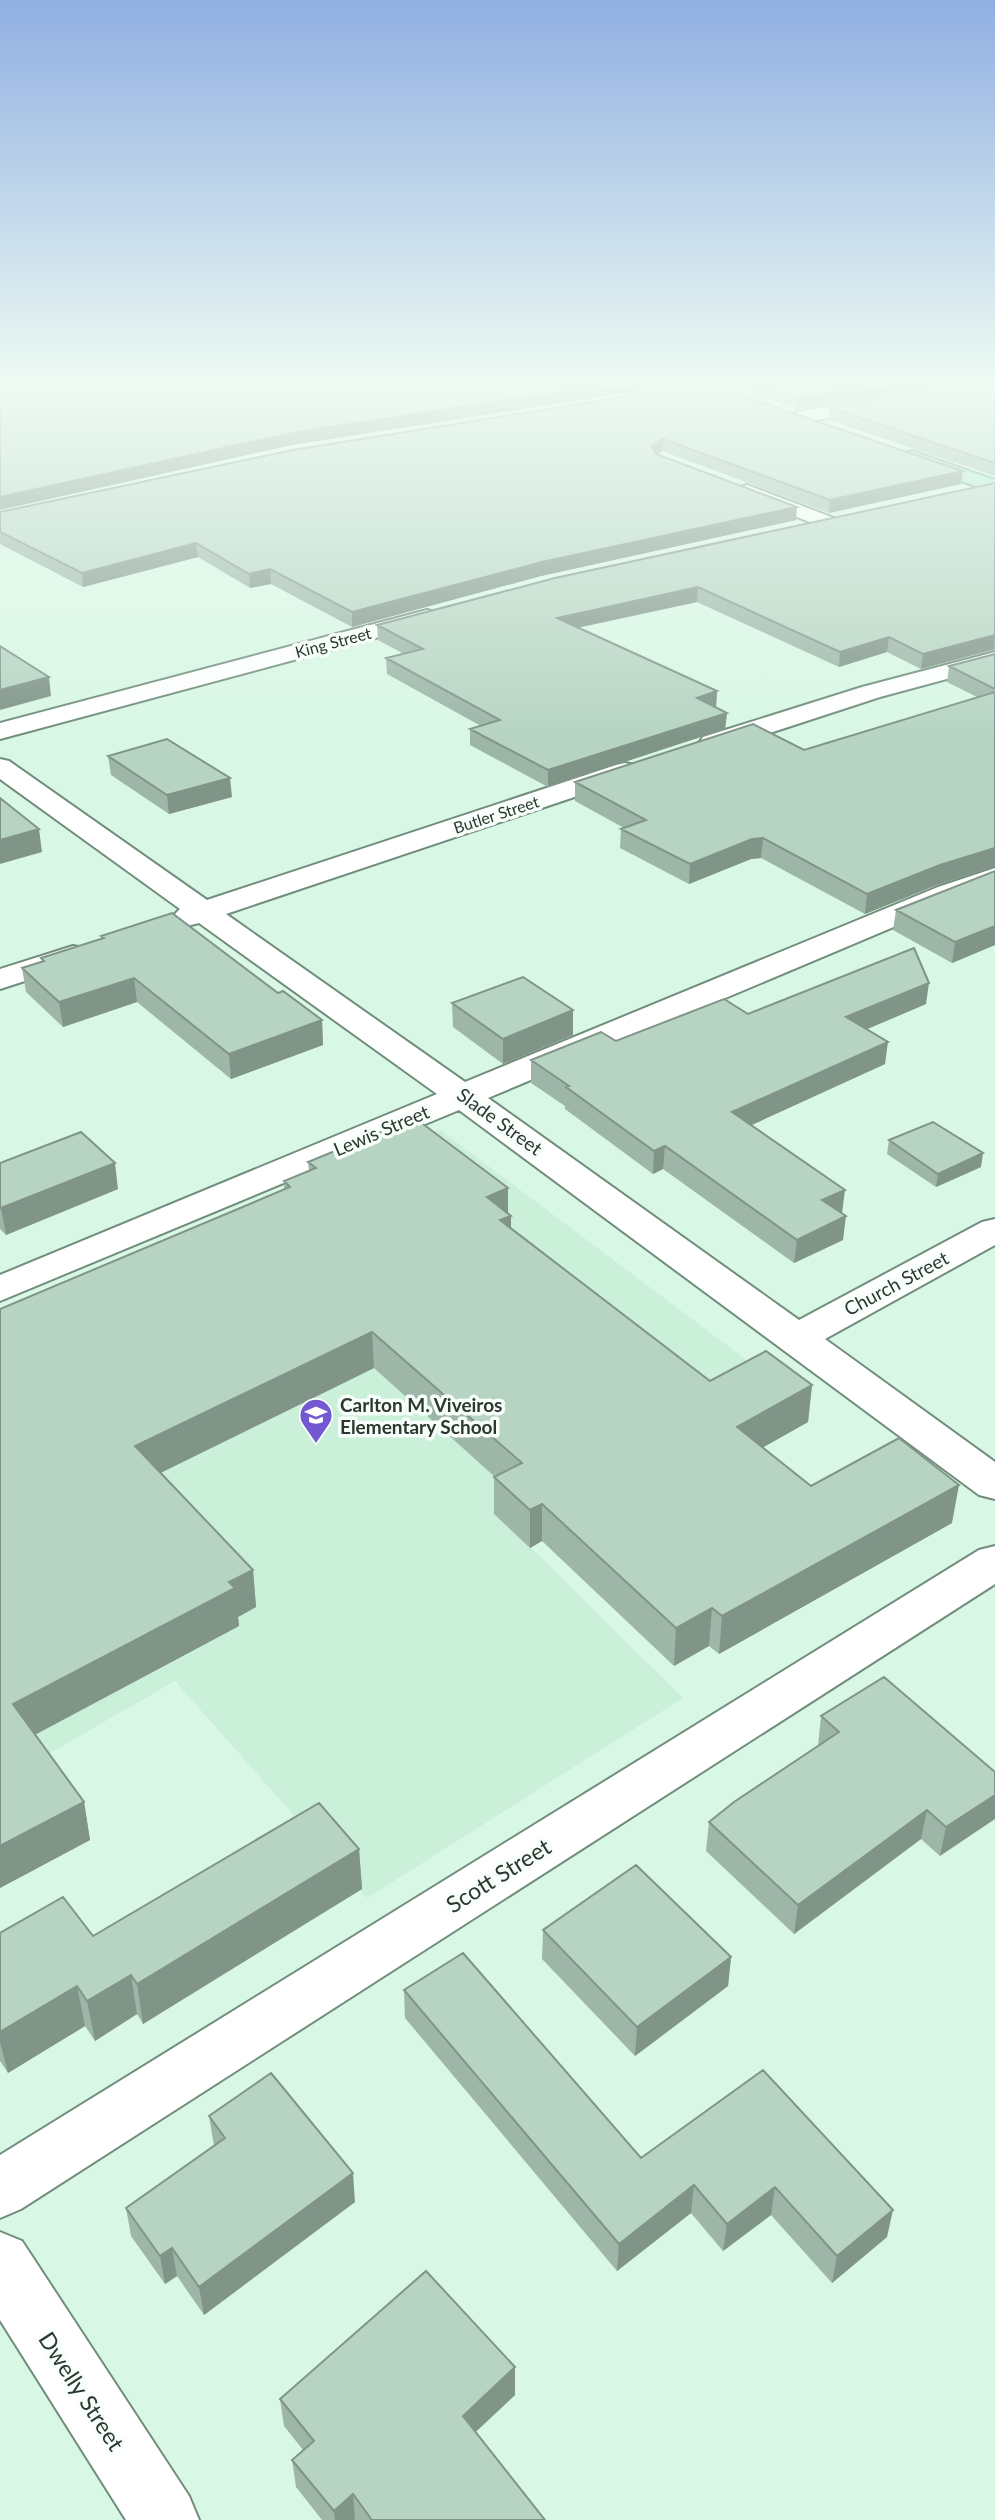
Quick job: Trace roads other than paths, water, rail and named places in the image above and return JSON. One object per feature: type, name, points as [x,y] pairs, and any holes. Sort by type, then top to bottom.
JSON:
[{"type":"street","points":[[778,504],[827,522]]},
{"type":"street","points":[[787,531],[852,516]]},
{"type":"street","name":"King Street","points":[[0,731],[447,612]]},
{"type":"street","points":[[690,750],[871,692],[995,659]]},
{"type":"street","name":"Butler Street","points":[[165,924],[655,761]]},
{"type":"street","name":"Slade Street","points":[[0,766],[464,1095],[798,1337],[995,1484]]},
{"type":"street","name":"Lewis Street","points":[[0,1289],[949,893],[995,877]]},
{"type":"street","points":[[0,979],[102,945]]},
{"type":"street","name":"Church Street","points":[[798,1337],[995,1230]]},
{"type":"street","name":"Scott Street","points":[[0,2189],[995,1562]]},
{"type":"street","name":"Dwelly Street","points":[[0,2263],[165,2520]]},
{"type":"place","name":"Carlton M. Viveiros Elementary School","points":[[316,1445]]}]
